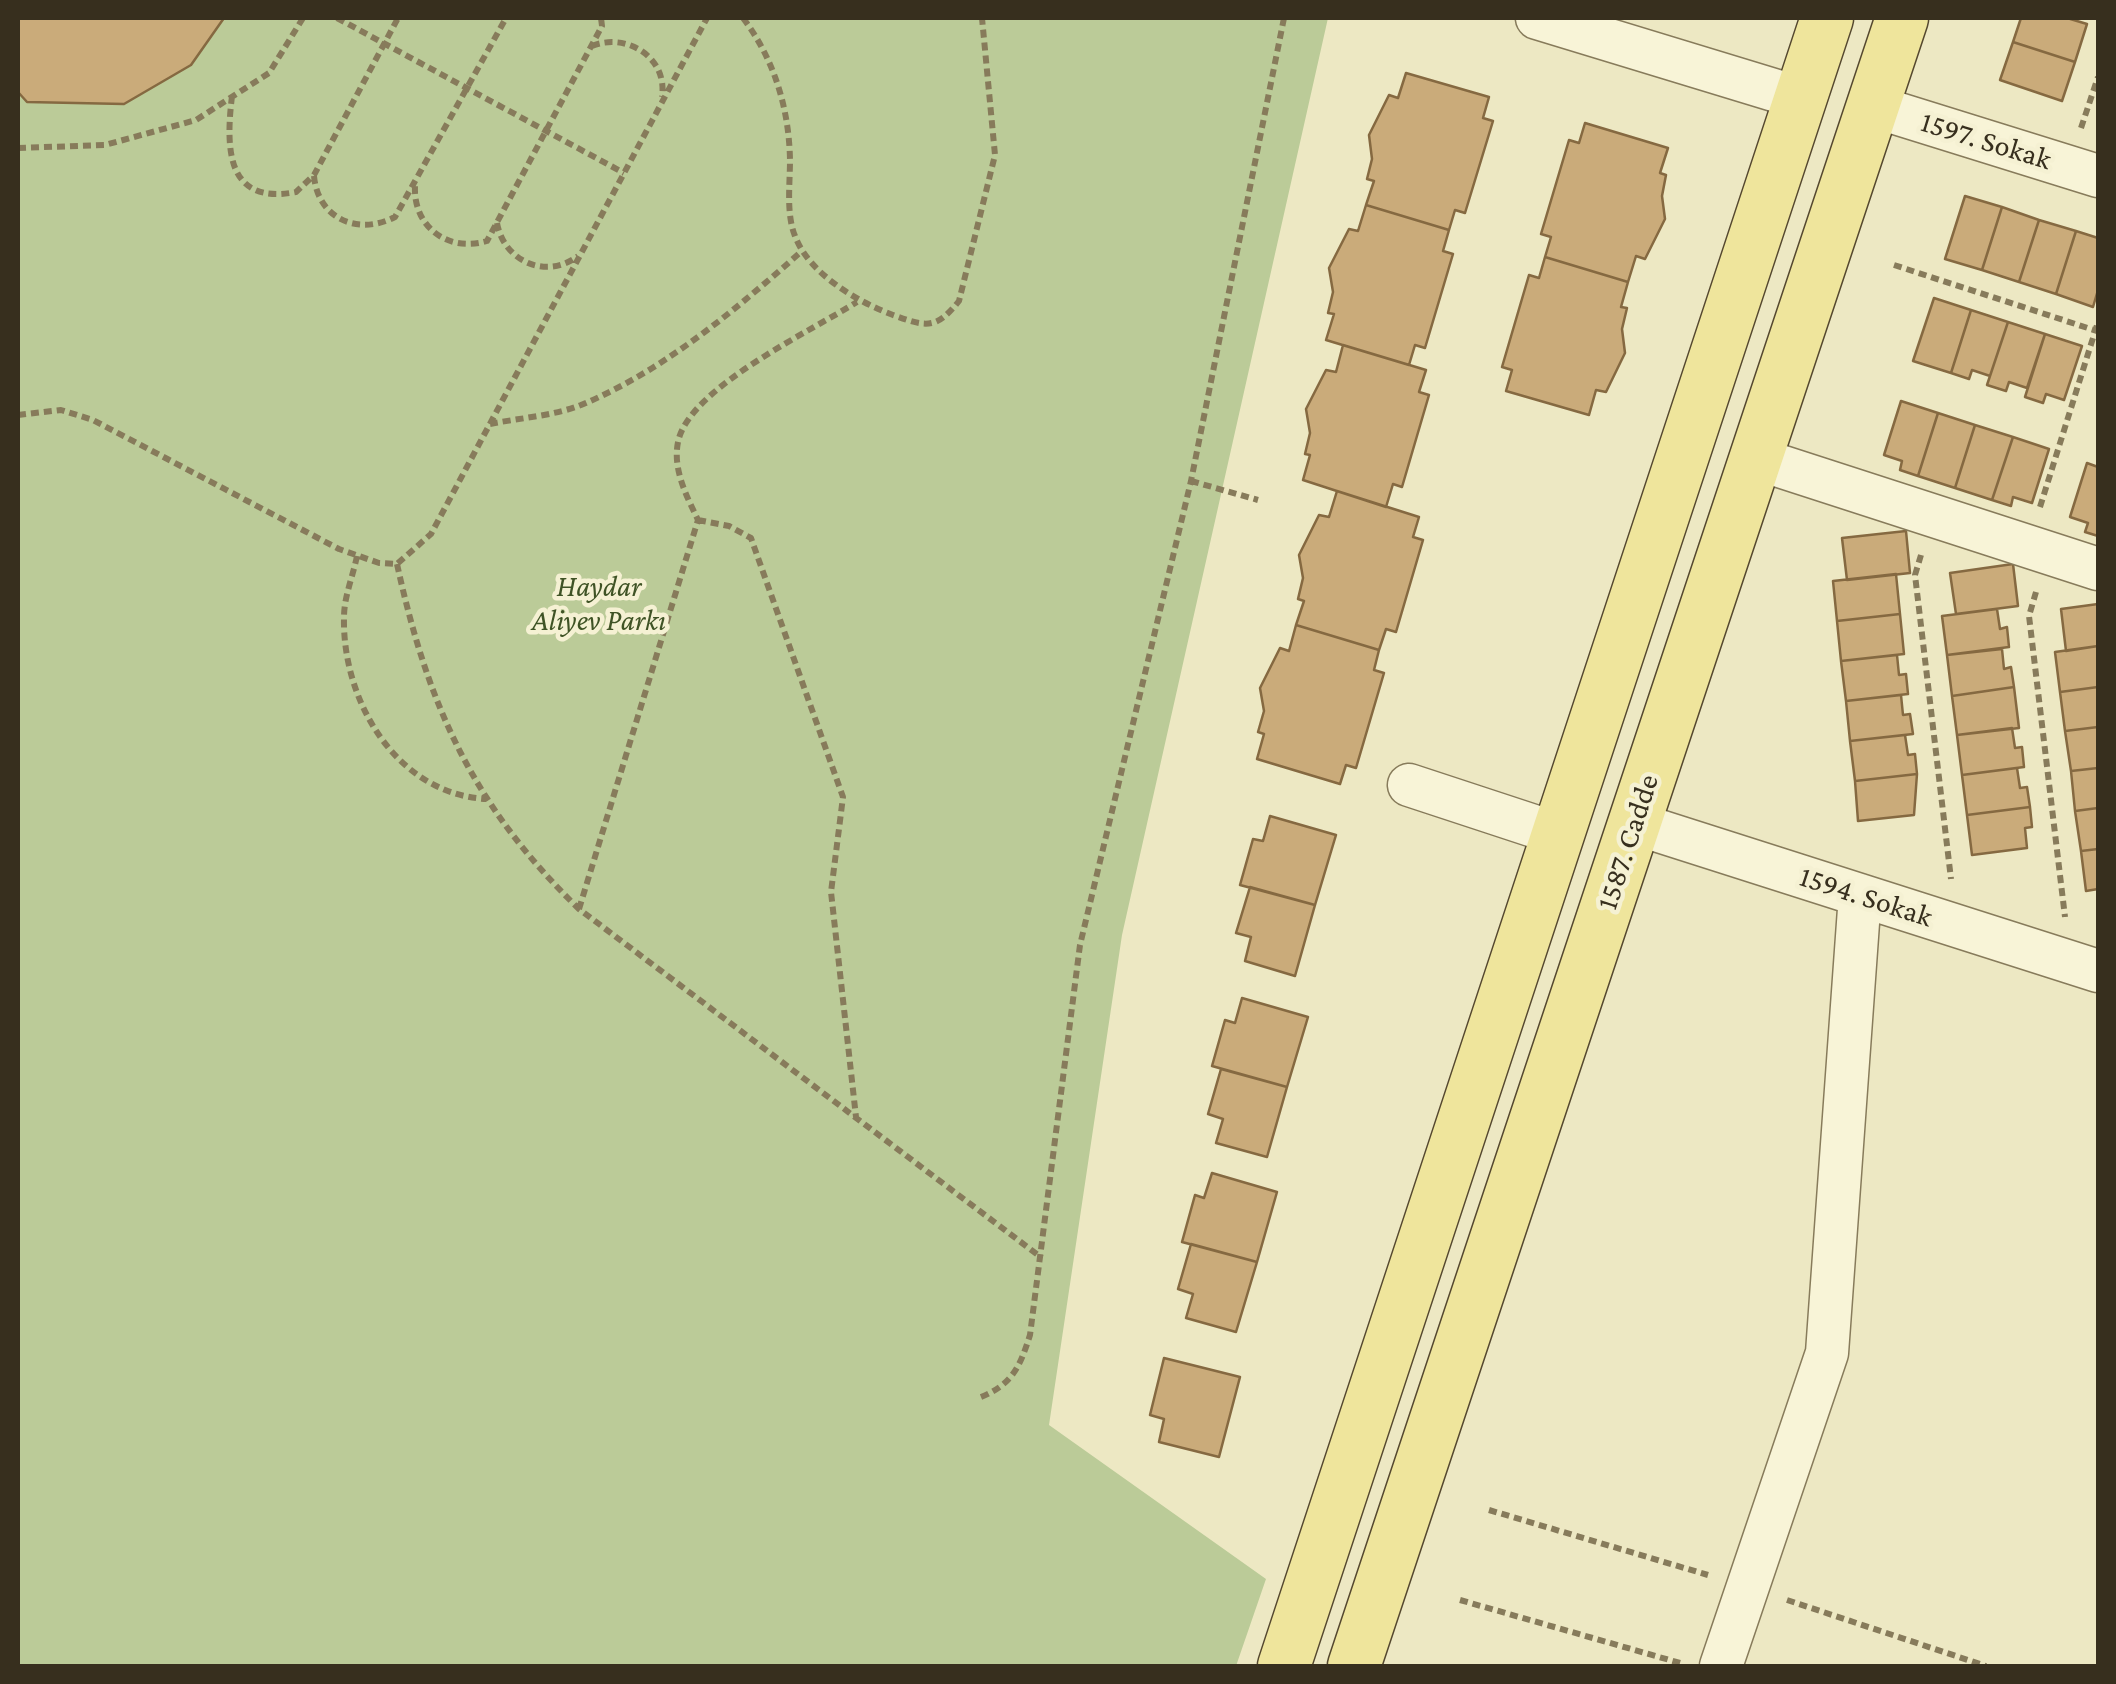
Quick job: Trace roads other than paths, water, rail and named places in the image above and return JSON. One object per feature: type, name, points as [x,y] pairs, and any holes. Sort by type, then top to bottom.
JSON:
[{"type":"main road","points":[[1284,1666],[1827,18]]},
{"type":"main road","name":"1587. Cadde","points":[[1354,1666],[1902,18]]},
{"type":"street","points":[[1537,18],[1800,98]]},
{"type":"street","name":"1597. Sokak","points":[[1873,106],[2083,171]]},
{"type":"street","points":[[1756,458],[2098,570]]},
{"type":"street","points":[[1409,785],[1558,834]]},
{"type":"street","name":"1594. Sokak","points":[[1634,823],[2084,966]]},
{"type":"street","points":[[1721,1666],[1827,1353],[1860,895]]},
{"type":"park label","name":"Haydar Aliyev Parkı","points":[[599,604]]}]
